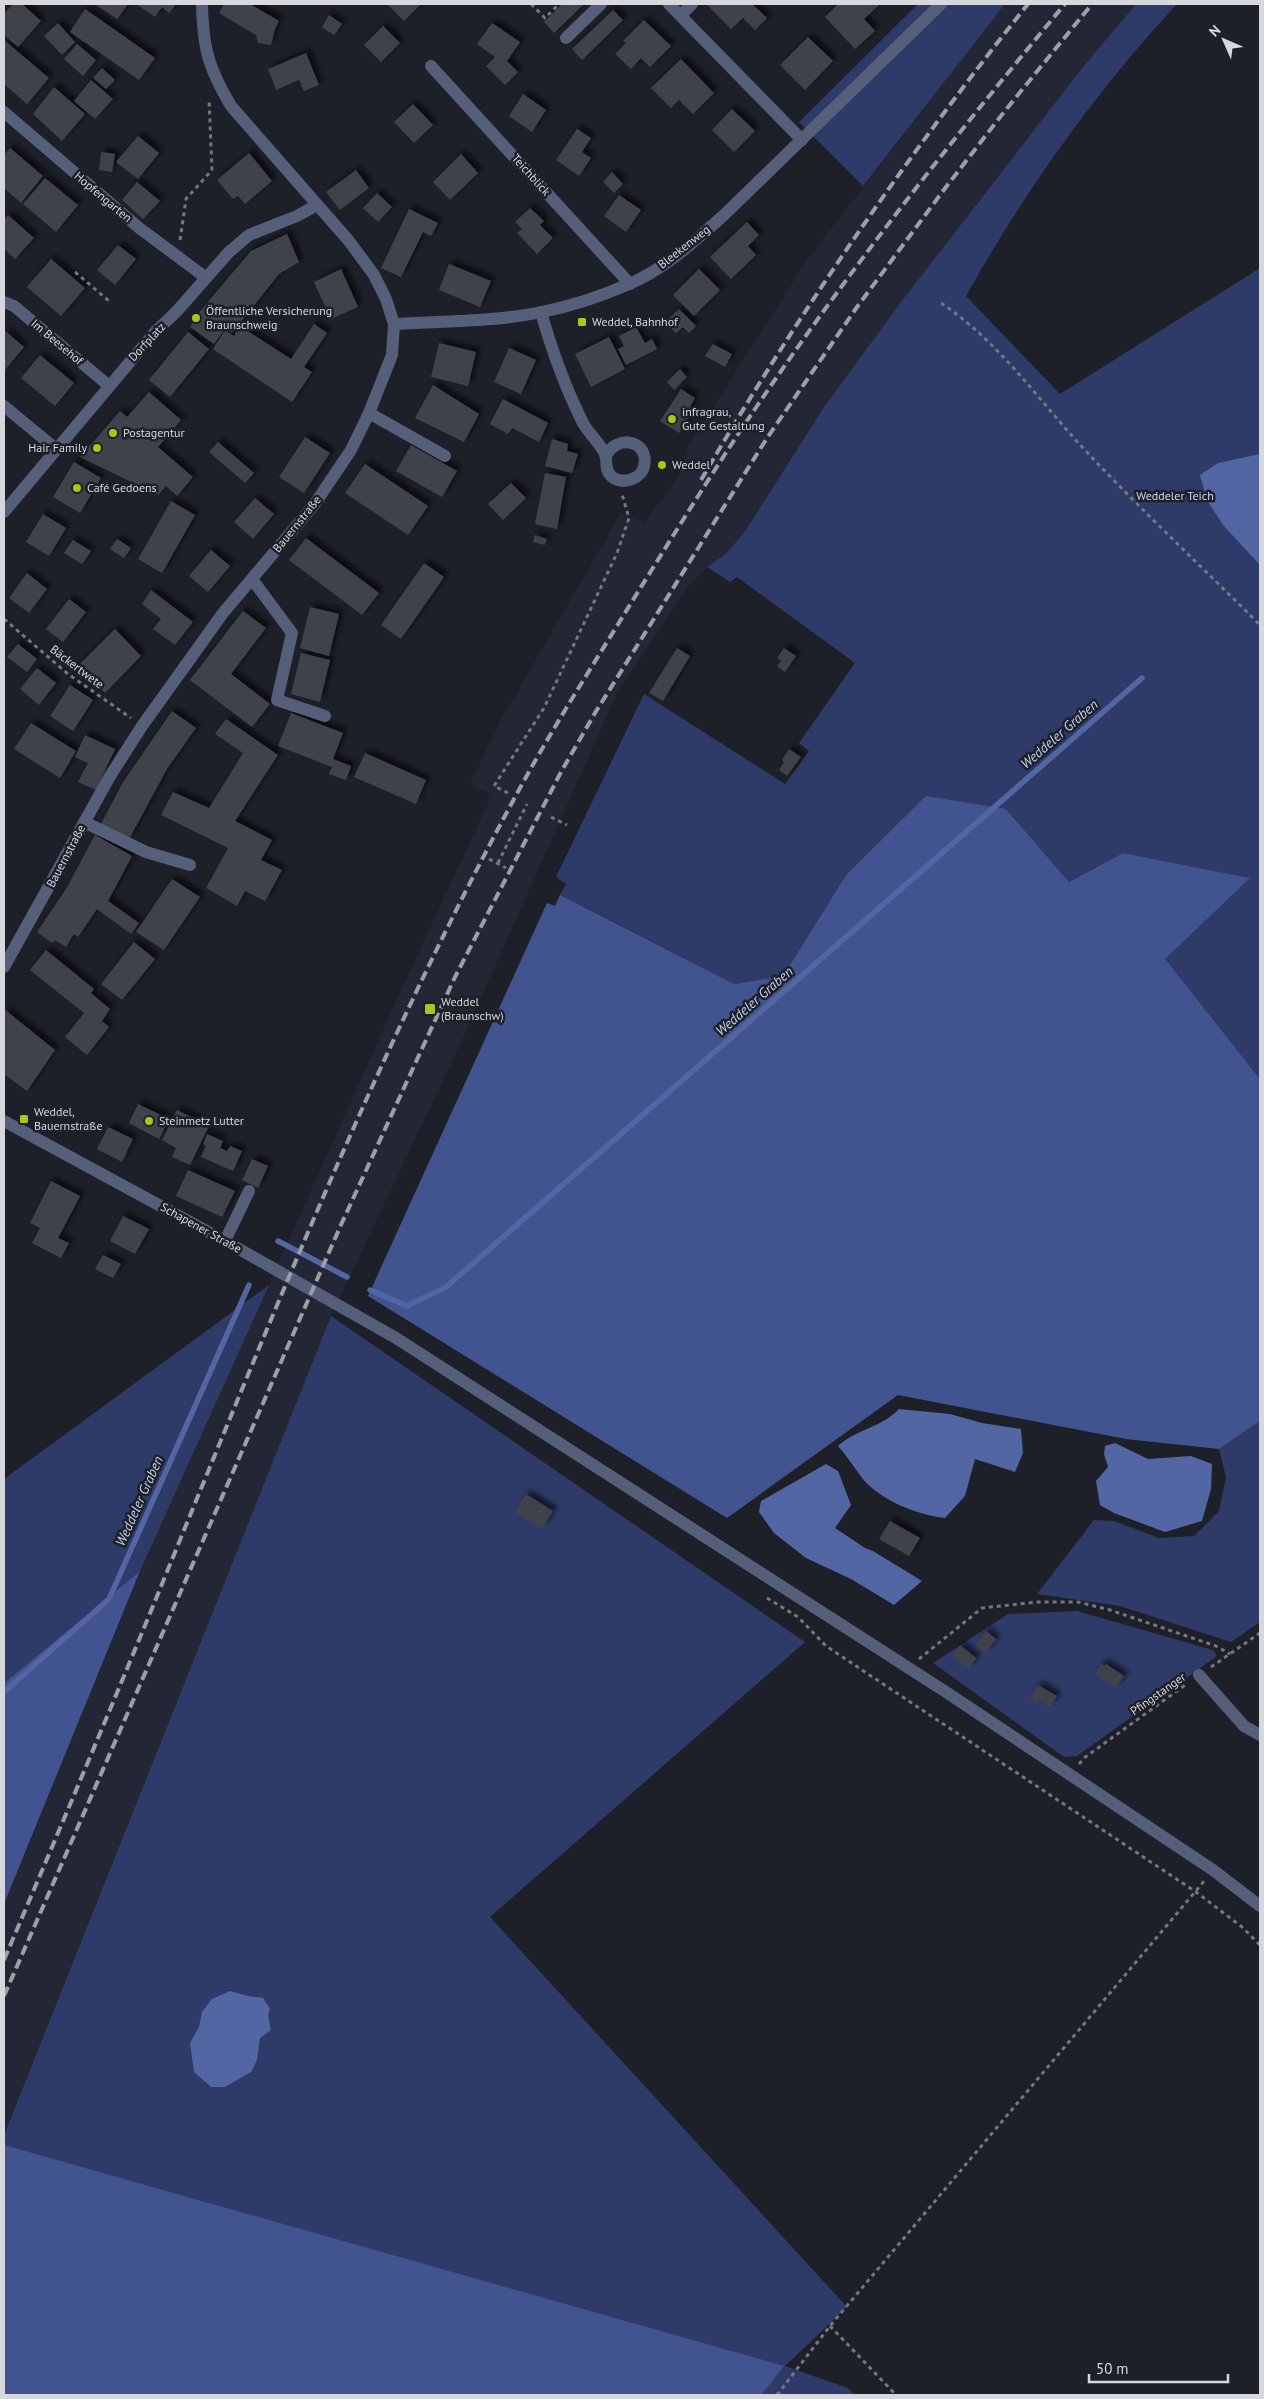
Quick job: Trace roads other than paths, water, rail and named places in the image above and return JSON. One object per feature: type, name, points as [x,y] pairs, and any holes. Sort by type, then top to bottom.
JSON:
[{"type":"street","points":[[202,4],[206,56],[218,84],[231,106],[317,204],[374,275],[386,299],[394,324],[497,318],[541,312],[565,384],[584,426],[606,456],[606,469],[610,476],[622,481],[638,477],[642,472],[644,465],[643,452],[635,444],[620,442],[613,445],[606,456]]},
{"type":"street","points":[[566,38],[601,4]]},
{"type":"street","points":[[669,4],[802,140]]},
{"type":"street","points":[[680,15],[692,4]]},
{"type":"street","name":"Bleekenweg","points":[[541,312],[630,284],[661,267],[691,244],[802,140],[941,4]]},
{"type":"street","name":"Teichblick","points":[[431,66],[630,284]]},
{"type":"street","name":"Hopfengarten","points":[[4,112],[177,258],[206,277]]},
{"type":"street","name":"Dorfplatz","points":[[4,512],[108,386],[229,252],[249,235],[297,216],[317,204]]},
{"type":"street","name":"Im Beesehof","points":[[4,302],[14,306],[108,386]]},
{"type":"street","name":"Bauernstraße","points":[[4,967],[84,822],[142,726],[190,657],[329,484],[351,450],[370,413],[392,355],[394,324]]},
{"type":"street","points":[[4,406],[56,449]]},
{"type":"street","points":[[370,413],[445,456]]},
{"type":"street","points":[[252,579],[292,633],[277,700],[325,716]]},
{"type":"street","points":[[84,822],[146,852],[190,865]]},
{"type":"street","name":"Schapener Straße","points":[[4,1121],[225,1241],[396,1338],[911,1669],[1213,1870],[1260,1906]]},
{"type":"street","points":[[225,1241],[249,1191]]},
{"type":"street","points":[[1199,1675],[1244,1726],[1260,1734]]},
{"type":"waterway","name":"Weddeler Graben","points":[[370,1290],[407,1306],[446,1287],[1142,678]]},
{"type":"waterway","name":"Weddeler Graben","points":[[278,1241],[347,1277]]},
{"type":"waterway","name":"Weddeler Graben","points":[[4,1692],[109,1599],[249,1285]]},
{"type":"railway","points":[[701,480],[776,357],[856,236],[940,118],[1028,4]]},
{"type":"railway","points":[[4,1960],[116,1695],[260,1345],[341,1157],[427,970],[520,788],[562,715],[681,523],[741,429],[793,354],[906,201],[1065,4]]},
{"type":"railway","points":[[4,1996],[340,1227],[455,977],[561,772],[595,713],[767,438],[857,307],[1004,112],[1092,4]]},
{"type":"place","name":"Öffentliche Versicherung Braunschweig","points":[[196,318]]},
{"type":"place","name":"Weddel, Bahnhof","points":[[582,322]]},
{"type":"place","name":"infragrau, Gute Gestaltung","points":[[672,419]]},
{"type":"place","name":"Postagentur","points":[[113,433]]},
{"type":"place","name":"Hair Family","points":[[97,448]]},
{"type":"place","name":"Weddel","points":[[662,465]]},
{"type":"place","name":"Café Gedoens","points":[[77,488]]},
{"type":"place","name":"Weddel (Braunschw)","points":[[430,1009]]},
{"type":"place","name":"Weddel, Bauernstraße","points":[[24,1119]]},
{"type":"place","name":"Steinmetz Lutter","points":[[149,1121]]},
{"type":"park label","name":"Weddeler Teich","points":[[1175,496]]}]
